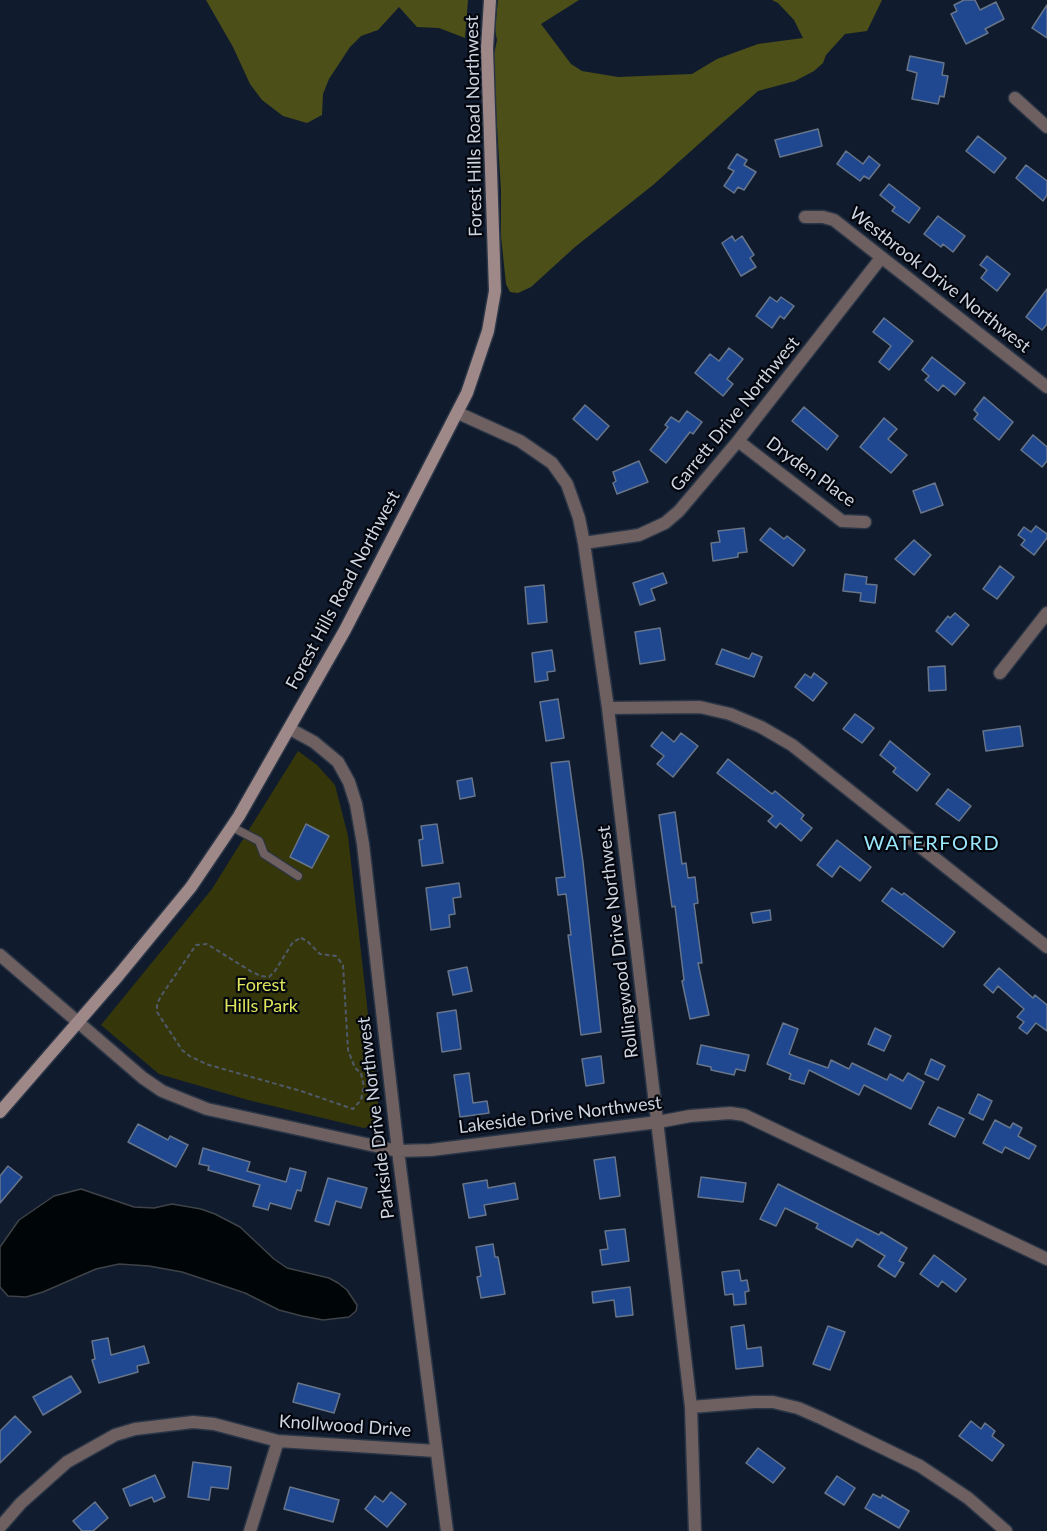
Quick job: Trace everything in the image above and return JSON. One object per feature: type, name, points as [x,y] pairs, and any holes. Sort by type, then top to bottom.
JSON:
[{"type":"main road","name":"Forest Hills Road Northwest","points":[[0,1112],[191,887],[232,827],[345,630],[467,393],[488,331],[495,291],[487,48],[490,0]]},
{"type":"street","points":[[1015,98],[1047,127]]},
{"type":"street","name":"Westbrook Drive Northwest","points":[[805,218],[823,217],[834,220],[1047,387]]},
{"type":"street","name":"Garrett Drive Northwest","points":[[584,543],[639,535],[665,523],[679,511],[738,441],[881,258]]},
{"type":"street","name":"Rollingwood Drive Northwest","points":[[458,413],[520,441],[552,463],[567,484],[579,518],[608,708],[691,1407],[695,1531]]},
{"type":"street","name":"Dryden Place","points":[[738,441],[842,521],[865,522]]},
{"type":"street","points":[[1000,673],[1047,613]]},
{"type":"street","points":[[608,708],[700,707],[730,714],[761,727],[792,745],[1047,947]]},
{"type":"street","name":"Parkside Drive Northwest","points":[[290,729],[331,755],[338,762],[354,794],[363,844],[398,1151],[447,1531]]},
{"type":"street","name":"Lakeside Drive Northwest","points":[[0,955],[143,1078],[162,1091],[207,1109],[398,1151],[431,1150],[690,1116],[730,1113],[744,1115],[1047,1260]]},
{"type":"street","points":[[691,1407],[773,1402],[798,1408],[920,1466],[968,1498],[1006,1531]]},
{"type":"street","name":"Knollwood Drive","points":[[0,1527],[36,1488],[67,1462],[92,1447],[125,1432],[155,1426],[193,1422],[214,1424],[278,1441],[436,1451]]},
{"type":"street","points":[[250,1531],[278,1441]]},
{"type":"lane","points":[[232,827],[259,841],[264,854],[298,876]]},
{"type":"path","points":[[301,938],[320,954],[336,956],[341,961],[345,983],[348,1050],[355,1068],[361,1073],[364,1087],[361,1100],[356,1106],[346,1108],[301,1091],[209,1065],[190,1057],[182,1050],[157,1012],[157,1004],[196,945],[207,944],[261,976],[269,976],[275,971],[293,942],[301,938]]},
{"type":"green space","name":"Forest Hills Park","points":[[298,751],[317,765],[335,785],[348,836],[379,1113],[375,1124],[364,1128],[248,1100],[159,1074],[101,1025],[212,889]]},
{"type":"shaded area","points":[[206,0],[468,0],[465,38],[439,28],[417,27],[399,7],[378,30],[361,36],[350,47],[329,79],[323,94],[322,115],[307,123],[283,116],[262,100],[250,84],[233,47]]},
{"type":"shaded area","points":[[498,0],[579,0],[541,24],[571,64],[582,71],[618,77],[692,74],[717,59],[758,44],[803,38],[794,20],[778,3],[772,0],[882,0],[867,31],[845,34],[814,71],[795,81],[758,91],[653,185],[575,247],[531,287],[518,293],[510,292],[506,284],[501,236],[501,191],[493,60],[497,40],[495,30]]},
{"type":"shaded area","points":[[81,1189],[134,1207],[154,1208],[172,1204],[215,1214],[240,1227],[287,1268],[329,1278],[338,1283],[347,1290],[357,1305],[356,1311],[349,1317],[323,1320],[302,1316],[279,1310],[245,1293],[182,1272],[119,1264],[96,1269],[26,1297],[8,1296],[0,1287],[0,1247],[19,1220],[54,1196]]},
{"type":"building","points":[[964,0],[975,0],[980,10],[996,2],[1004,19],[985,29],[988,33],[966,44],[951,14],[957,11],[954,5]]},
{"type":"building","points":[[1047,5],[1047,38],[1032,28]]},
{"type":"building","points":[[910,56],[944,63],[942,75],[948,76],[944,97],[940,96],[938,104],[912,99],[917,73],[907,70]]},
{"type":"building","points":[[818,129],[822,146],[780,157],[775,140]]},
{"type":"building","points":[[978,136],[1006,158],[994,173],[966,151]]},
{"type":"building","points":[[846,151],[863,164],[869,156],[880,165],[869,179],[864,176],[860,181],[837,164]]},
{"type":"building","points":[[737,154],[747,160],[744,165],[756,172],[744,190],[738,187],[734,193],[724,186],[734,171],[728,168]]},
{"type":"building","points":[[1026,165],[1047,181],[1047,195],[1043,201],[1016,178]]},
{"type":"building","points":[[889,184],[920,208],[909,223],[892,211],[895,207],[880,195]]},
{"type":"building","points":[[938,216],[965,236],[953,252],[943,244],[941,247],[924,234]]},
{"type":"building","points":[[732,236],[735,241],[742,236],[754,255],[750,258],[756,267],[741,276],[722,243]]},
{"type":"building","points":[[987,256],[1010,274],[997,291],[981,278],[987,270],[980,265]]},
{"type":"building","points":[[1047,289],[1047,324],[1042,330],[1026,317]]},
{"type":"building","points":[[770,297],[777,302],[781,297],[794,306],[784,319],[780,316],[772,328],[756,316]]},
{"type":"building","points":[[884,318],[913,341],[889,370],[879,362],[891,346],[873,332]]},
{"type":"building","points":[[729,348],[743,359],[727,379],[733,384],[723,396],[695,373],[710,354],[719,361]]},
{"type":"building","points":[[932,357],[965,383],[955,395],[943,385],[938,391],[925,380],[929,376],[922,370]]},
{"type":"building","points":[[984,397],[1013,422],[999,440],[974,419],[978,414],[974,410]]},
{"type":"building","points":[[585,405],[609,426],[597,440],[573,419]]},
{"type":"building","points":[[804,407],[838,436],[827,450],[792,421]]},
{"type":"building","points":[[687,411],[702,422],[693,434],[690,432],[666,463],[650,450],[668,427],[665,425],[671,417],[679,422]]},
{"type":"building","points":[[884,418],[897,429],[888,439],[907,455],[891,473],[860,447]]},
{"type":"building","points":[[1033,435],[1047,447],[1047,461],[1042,467],[1021,450]]},
{"type":"building","points":[[639,461],[648,482],[617,494],[613,483],[616,481],[613,472]]},
{"type":"building","points":[[935,483],[943,505],[921,513],[913,491]]},
{"type":"building","points":[[1036,526],[1047,534],[1047,538],[1034,555],[1021,545],[1025,540],[1018,535],[1024,527],[1031,532]]},
{"type":"building","points":[[744,528],[747,552],[738,553],[738,557],[713,561],[711,543],[720,542],[718,531]]},
{"type":"building","points":[[770,528],[784,539],[787,536],[805,550],[793,566],[760,540]]},
{"type":"building","points":[[914,540],[931,555],[914,575],[895,559]]},
{"type":"building","points":[[1000,566],[1014,577],[997,599],[983,589]]},
{"type":"building","points":[[663,573],[667,583],[651,589],[655,600],[640,605],[633,583]]},
{"type":"building","points":[[845,574],[867,577],[866,584],[877,585],[875,603],[860,601],[861,593],[843,591]]},
{"type":"building","points":[[544,585],[547,622],[528,624],[525,587]]},
{"type":"building","points":[[955,613],[969,625],[952,645],[936,631],[948,616],[950,618]]},
{"type":"building","points":[[660,628],[665,660],[640,664],[635,632]]},
{"type":"building","points":[[722,649],[749,659],[752,653],[762,657],[754,677],[716,664]]},
{"type":"building","points":[[552,650],[555,671],[547,672],[548,680],[535,682],[532,653]]},
{"type":"building","points":[[945,666],[946,690],[929,691],[928,667]]},
{"type":"building","points":[[814,673],[827,683],[813,701],[795,687],[805,674],[811,678]]},
{"type":"building","points":[[558,699],[564,738],[546,741],[540,702]]},
{"type":"building","points":[[855,714],[874,728],[862,743],[843,729]]},
{"type":"building","points":[[1020,726],[1023,746],[986,751],[983,731]]},
{"type":"building","points":[[662,732],[674,742],[681,733],[698,746],[673,777],[657,764],[664,756],[651,746]]},
{"type":"building","points":[[890,741],[930,774],[917,791],[893,772],[896,768],[880,755]]},
{"type":"building","points":[[728,759],[772,794],[775,791],[804,815],[801,819],[812,828],[801,841],[780,823],[776,828],[768,821],[773,816],[717,773]]},
{"type":"building","points":[[569,761],[583,862],[601,1032],[581,1035],[568,935],[571,935],[566,894],[558,895],[556,878],[565,877],[551,763]]},
{"type":"building","points":[[472,778],[475,796],[460,799],[457,781]]},
{"type":"building","points":[[948,789],[971,806],[959,821],[936,804]]},
{"type":"building","points":[[675,812],[682,864],[686,863],[688,878],[695,877],[698,903],[694,904],[702,963],[698,963],[709,1015],[690,1019],[682,981],[684,980],[675,906],[672,907],[659,815]]},
{"type":"building","points":[[306,824],[329,836],[312,868],[290,857]]},
{"type":"building","points":[[437,824],[443,863],[422,866],[419,840],[423,839],[421,826]]},
{"type":"building","points":[[837,840],[871,867],[860,881],[840,866],[832,877],[817,865]]},
{"type":"building","points":[[459,883],[461,897],[453,898],[455,914],[449,915],[450,927],[431,930],[426,888]]},
{"type":"building","points":[[892,888],[902,895],[904,893],[955,932],[943,947],[882,901]]},
{"type":"building","points":[[770,910],[771,920],[753,923],[751,913]]},
{"type":"building","points":[[467,967],[472,991],[453,995],[448,971]]},
{"type":"building","points":[[999,968],[1033,998],[1035,995],[1047,1005],[1047,1031],[1036,1023],[1027,1034],[1019,1028],[1024,1022],[1017,1017],[1024,1009],[998,986],[993,993],[984,985]]},
{"type":"building","points":[[456,1010],[461,1049],[442,1052],[437,1013]]},
{"type":"building","points":[[783,1023],[798,1029],[789,1054],[828,1068],[831,1060],[849,1069],[852,1063],[887,1080],[890,1074],[903,1081],[908,1073],[924,1082],[911,1109],[864,1085],[859,1095],[809,1070],[804,1084],[789,1079],[791,1074],[767,1064]]},
{"type":"building","points":[[875,1028],[891,1036],[884,1051],[868,1044]]},
{"type":"building","points":[[701,1045],[749,1055],[745,1071],[736,1069],[734,1075],[697,1064]]},
{"type":"building","points":[[601,1056],[604,1083],[586,1086],[582,1059]]},
{"type":"building","points":[[931,1059],[945,1066],[938,1080],[925,1074]]},
{"type":"building","points":[[469,1073],[473,1103],[487,1101],[489,1113],[460,1117],[454,1075]]},
{"type":"building","points":[[978,1094],[992,1101],[983,1120],[969,1113]]},
{"type":"building","points":[[938,1107],[964,1119],[955,1137],[929,1124]]},
{"type":"building","points":[[995,1120],[1010,1128],[1013,1123],[1022,1128],[1018,1136],[1036,1146],[1029,1159],[1005,1147],[1002,1153],[983,1143]]},
{"type":"building","points":[[138,1124],[168,1140],[170,1136],[188,1145],[176,1167],[128,1142]]},
{"type":"building","points":[[203,1148],[250,1162],[247,1171],[286,1182],[290,1168],[306,1172],[301,1191],[297,1190],[291,1209],[270,1203],[268,1210],[253,1206],[260,1185],[208,1170],[209,1166],[199,1164]]},
{"type":"building","points":[[615,1157],[620,1196],[600,1199],[594,1160]]},
{"type":"building","points":[[8,1166],[22,1177],[0,1203],[0,1176]]},
{"type":"building","points":[[701,1177],[746,1183],[743,1202],[698,1197]]},
{"type":"building","points":[[328,1178],[367,1188],[361,1208],[336,1201],[329,1225],[315,1221]]},
{"type":"building","points":[[487,1180],[488,1188],[515,1183],[518,1199],[484,1205],[486,1215],[469,1218],[463,1184]]},
{"type":"building","points":[[778,1184],[879,1235],[881,1232],[907,1248],[899,1261],[904,1263],[895,1277],[878,1266],[885,1256],[857,1239],[852,1247],[816,1228],[818,1224],[785,1208],[776,1226],[760,1219]]},
{"type":"building","points":[[625,1229],[629,1261],[602,1265],[600,1250],[608,1249],[605,1231]]},
{"type":"building","points":[[493,1244],[495,1257],[498,1257],[505,1294],[481,1298],[477,1277],[481,1276],[476,1247]]},
{"type":"building","points":[[934,1255],[966,1279],[956,1292],[942,1281],[938,1287],[920,1274]]},
{"type":"building","points":[[739,1270],[741,1281],[747,1280],[749,1291],[745,1292],[746,1304],[734,1305],[733,1294],[725,1295],[722,1272]]},
{"type":"building","points":[[630,1287],[633,1315],[616,1317],[614,1300],[593,1303],[592,1292]]},
{"type":"building","points":[[744,1325],[747,1349],[761,1347],[763,1366],[736,1369],[731,1327]]},
{"type":"building","points":[[828,1326],[845,1332],[830,1370],[813,1364]]},
{"type":"building","points":[[108,1338],[111,1355],[144,1346],[149,1363],[137,1366],[138,1372],[99,1383],[92,1360],[95,1359],[92,1341]]},
{"type":"building","points":[[71,1376],[81,1392],[43,1415],[33,1397]]},
{"type":"building","points":[[298,1383],[340,1394],[334,1413],[293,1402]]},
{"type":"building","points":[[15,1416],[31,1432],[0,1463],[0,1431]]},
{"type":"building","points":[[971,1421],[981,1429],[985,1423],[995,1431],[992,1436],[1004,1445],[992,1461],[959,1436]]},
{"type":"building","points":[[758,1448],[785,1468],[773,1483],[746,1463]]},
{"type":"building","points":[[193,1462],[231,1467],[228,1489],[211,1487],[209,1500],[188,1497]]},
{"type":"building","points":[[155,1475],[165,1497],[154,1502],[152,1497],[130,1506],[123,1489]]},
{"type":"building","points":[[837,1476],[855,1488],[844,1505],[825,1493]]},
{"type":"building","points":[[290,1487],[339,1500],[333,1522],[284,1509]]},
{"type":"building","points":[[391,1492],[406,1504],[387,1527],[365,1509],[375,1496],[383,1502]]},
{"type":"building","points":[[873,1494],[881,1498],[882,1495],[909,1511],[899,1528],[865,1508]]},
{"type":"building","points":[[95,1502],[108,1518],[93,1531],[82,1531],[73,1521]]},
{"type":"district","name":"WATERFORD","points":[[932,844]]}]
